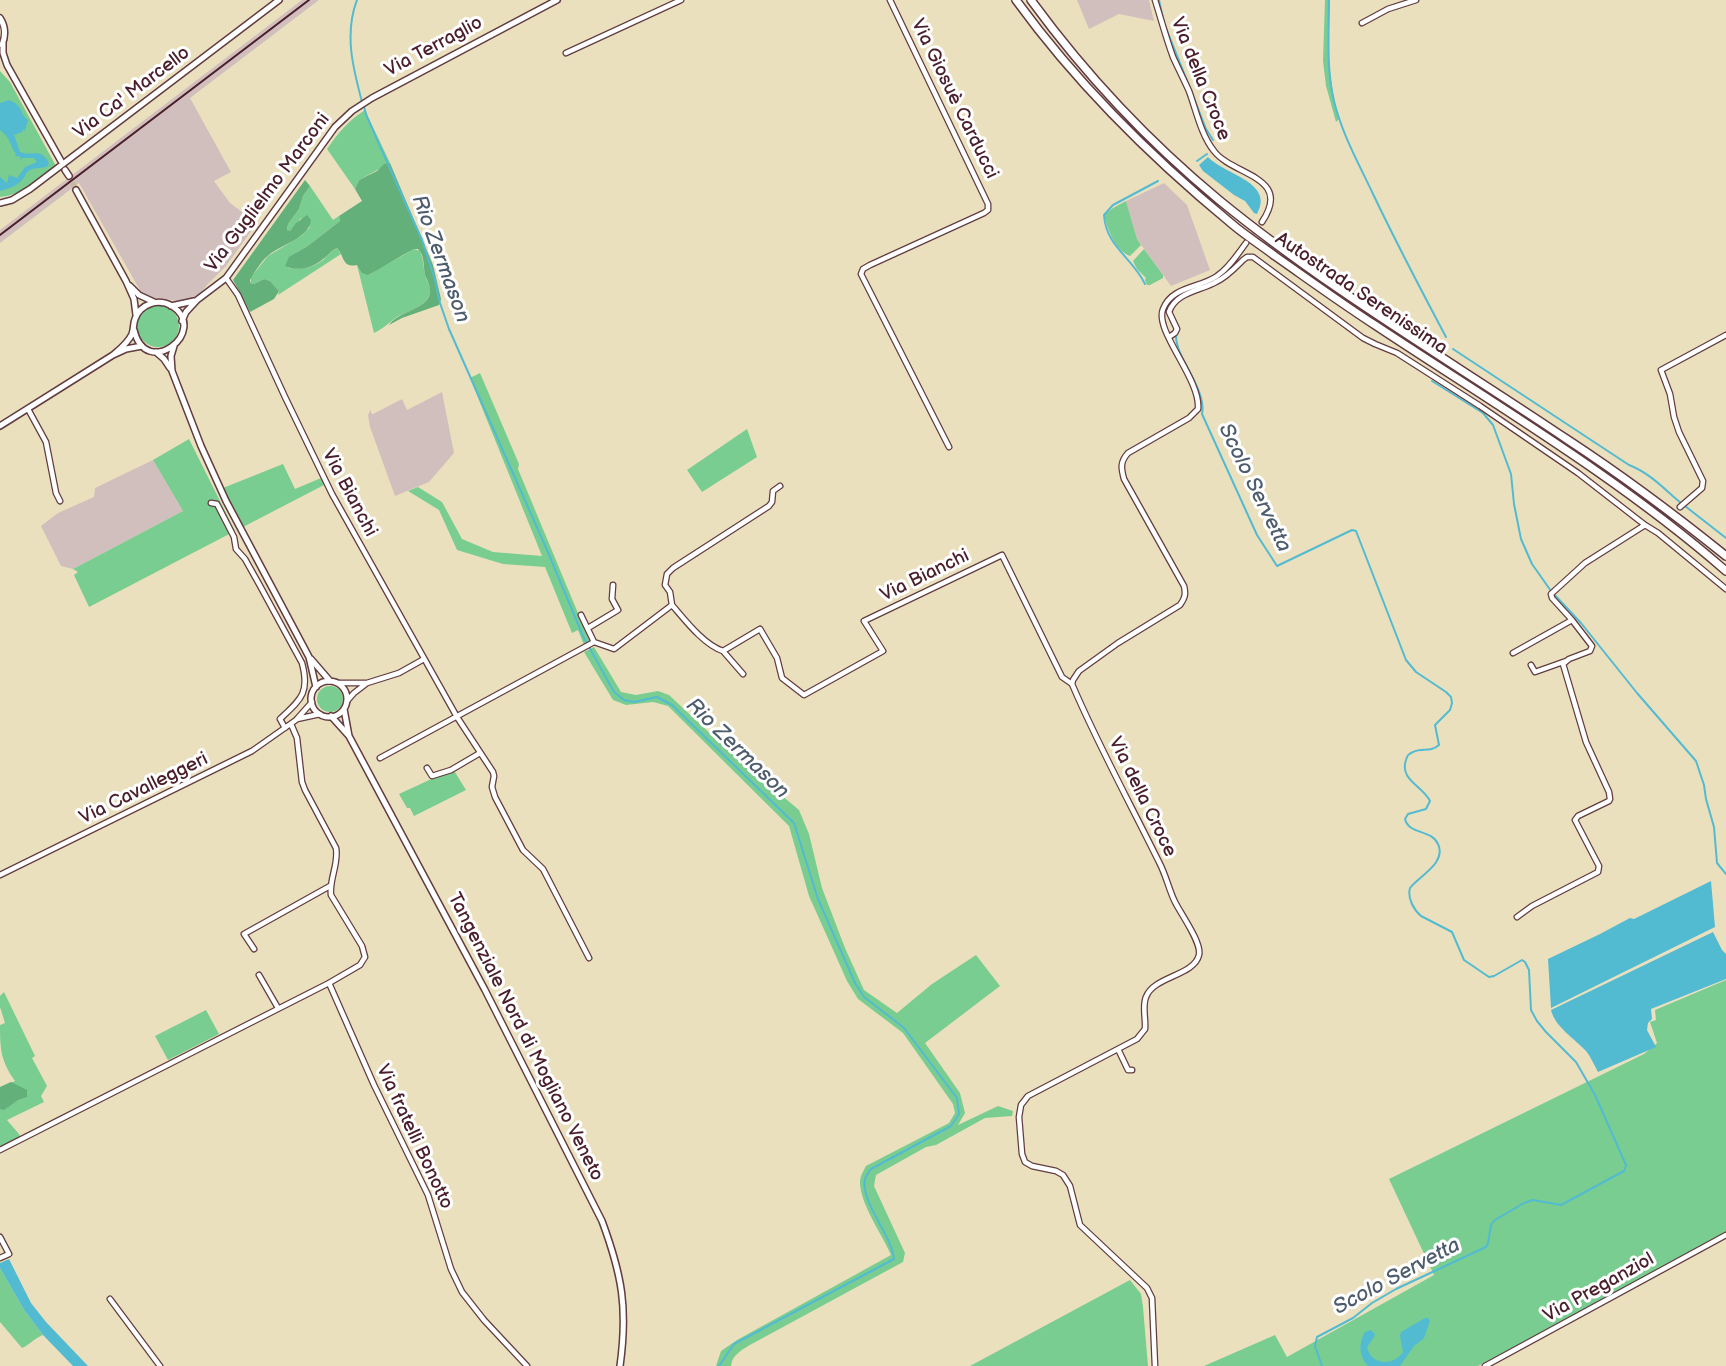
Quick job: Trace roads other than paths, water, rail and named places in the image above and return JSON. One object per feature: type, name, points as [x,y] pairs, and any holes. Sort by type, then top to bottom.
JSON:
[{"type":"highway","name":"Autostrada Serenissima","points":[[1016,0],[1066,63],[1134,137],[1233,225],[1339,302],[1589,465],[1664,520],[1726,571]]},
{"type":"highway","name":"Autostrada Serenissima","points":[[1031,0],[1067,47],[1143,130],[1242,218],[1358,303],[1635,486],[1726,556]]},
{"type":"main road","name":"Via Ca' Marcello","points":[[0,203],[12,200],[30,189],[279,0]]},
{"type":"main road","name":"Via Terraglio","points":[[363,103],[557,0]]},
{"type":"main road","name":"Via Ca' Marcello","points":[[0,18],[5,29],[1,46],[7,65],[61,161]]},
{"type":"main road","name":"Via Ca' Marcello","points":[[0,60],[7,65]]},
{"type":"main road","name":"Via Guglielmo Marconi","points":[[174,346],[182,335],[182,321],[186,312],[226,278],[335,127],[363,103]]},
{"type":"main road","points":[[76,190],[134,299],[134,330],[127,342],[113,355]]},
{"type":"main road","points":[[126,281],[139,295],[155,303]]},
{"type":"main road","name":"Via Guglielmo Marconi","points":[[155,303],[171,306],[197,300]]},
{"type":"main road","points":[[136,317],[145,306],[155,303]]},
{"type":"main road","points":[[171,306],[182,321]]},
{"type":"main road","points":[[134,330],[142,346],[164,359],[172,371],[226,501],[309,657],[330,681]]},
{"type":"main road","points":[[0,426],[113,355],[142,346]]},
{"type":"main road","points":[[153,351],[164,351],[174,346]]},
{"type":"main road","points":[[172,371],[174,346]]},
{"type":"main road","points":[[309,657],[316,687]]},
{"type":"main road","points":[[330,681],[338,683],[346,693],[344,709],[331,716],[320,714],[312,702],[316,687],[330,681]]},
{"type":"main road","points":[[344,709],[349,736]]},
{"type":"main road","points":[[331,716],[349,736]]},
{"type":"main road","name":"Tangenziale Nord di Mogliano Veneto","points":[[349,736],[485,990],[602,1221],[622,1287],[624,1308],[620,1366]]},
{"type":"street","points":[[566,53],[681,0]]},
{"type":"street","name":"Via Giosuè Carducci","points":[[890,0],[988,204],[988,210],[984,213],[870,265],[861,274],[949,447]]},
{"type":"street","name":"Via della Croce","points":[[1156,0],[1173,56],[1210,146],[1225,161],[1258,177],[1266,186],[1270,206],[1262,222]]},
{"type":"street","points":[[1362,23],[1388,9],[1416,0]]},
{"type":"street","points":[[1072,684],[1079,671],[1118,643],[1180,605],[1185,599],[1184,586],[1124,479],[1122,459],[1189,418],[1198,409],[1190,379],[1161,319],[1163,307],[1172,296],[1217,277],[1246,243]]},
{"type":"street","points":[[1169,337],[1177,329],[1169,312],[1175,301],[1217,282],[1247,257],[1253,257],[1363,338],[1397,353],[1578,473],[1658,533],[1726,589]]},
{"type":"street","name":"Via Bianchi","points":[[226,278],[238,295],[332,494],[457,717],[494,774],[492,787],[495,797],[523,850],[543,869],[589,958]]},
{"type":"street","points":[[1682,505],[1702,488],[1703,481],[1679,432],[1661,370],[1726,335]]},
{"type":"street","points":[[28,409],[46,442],[56,493],[60,500]]},
{"type":"street","points":[[743,674],[723,651],[697,633],[672,605],[666,585],[667,574],[769,506],[773,491],[780,486]]},
{"type":"street","points":[[211,503],[216,503],[234,537],[236,549],[245,559],[302,663],[305,689],[295,706],[280,719],[285,728]]},
{"type":"street","points":[[1531,665],[1535,672],[1590,651],[1588,640],[1551,597],[1553,591],[1585,563],[1645,525]]},
{"type":"street","name":"Via Bianchi","points":[[723,651],[760,629],[773,649],[782,678],[804,695],[883,651],[864,621],[1002,555],[1062,677],[1072,684]]},
{"type":"street","points":[[588,628],[618,611],[612,598],[613,585]]},
{"type":"street","points":[[380,758],[593,642],[614,649],[672,605]]},
{"type":"street","points":[[581,615],[593,642]]},
{"type":"street","points":[[1513,653],[1572,620]]},
{"type":"street","points":[[338,683],[367,683],[399,673],[424,659]]},
{"type":"street","points":[[1517,917],[1532,906],[1595,875],[1600,869],[1575,820],[1609,801],[1610,796],[1586,742],[1564,669],[1563,664],[1566,661]]},
{"type":"street","points":[[347,701],[367,683]]},
{"type":"street","name":"Via della Croce","points":[[1072,684],[1161,866],[1173,899],[1199,948],[1199,956],[1190,967],[1149,991],[1144,1001],[1145,1029],[1137,1039],[1038,1089],[1023,1100],[1019,1118],[1022,1154],[1025,1162],[1032,1166],[1063,1175],[1070,1186],[1080,1225],[1147,1288],[1152,1298],[1154,1366]]},
{"type":"street","points":[[294,722],[312,702]]},
{"type":"street","points":[[294,722],[320,714]]},
{"type":"street","points":[[0,1150],[360,965],[365,957],[362,946],[331,895],[336,848],[302,782],[294,722]]},
{"type":"street","name":"Via Cavalleggeri","points":[[0,875],[252,751],[294,722]]},
{"type":"street","points":[[426,768],[432,776],[451,770],[480,753]]},
{"type":"street","points":[[254,949],[244,934],[330,886]]},
{"type":"street","points":[[259,975],[278,1008]]},
{"type":"street","name":"Via fratelli Bonotto","points":[[328,983],[428,1195],[451,1269],[462,1292],[527,1366]]},
{"type":"street","points":[[1118,1049],[1128,1070],[1132,1070]]},
{"type":"street","name":"Via Preganziol","points":[[1485,1366],[1726,1235]]},
{"type":"street","points":[[0,1237],[9,1254],[0,1258]]},
{"type":"street","points":[[110,1299],[160,1366]]},
{"type":"water","points":[[9,100],[19,107],[28,120],[25,131],[24,129],[14,135],[20,152],[42,155],[49,163],[46,167],[30,170],[17,184],[0,191],[0,177],[7,183],[9,175],[17,178],[25,167],[37,162],[34,158],[20,160],[21,157],[15,156],[8,139],[0,130],[0,103]]},
{"type":"water","points":[[1208,157],[1254,187],[1261,203],[1257,214],[1245,201],[1203,171],[1199,165]]},
{"type":"water","points":[[1711,881],[1715,927],[1551,1008],[1548,959]]},
{"type":"water","points":[[1713,932],[1726,954],[1726,979],[1651,1009],[1652,1019],[1647,1030],[1656,1047],[1598,1072],[1588,1053],[1561,1027],[1551,1010]]},
{"type":"water","points":[[9,1259],[31,1303],[88,1366],[73,1366],[43,1335],[24,1310],[0,1268],[0,1263]]},
{"type":"water","points":[[1425,1318],[1430,1321],[1424,1338],[1414,1346],[1400,1366],[1368,1366],[1361,1354],[1360,1345],[1365,1332],[1371,1330],[1375,1334],[1367,1347],[1373,1358],[1389,1362],[1403,1352],[1401,1332]]},
{"type":"waterway","name":"Rio Zermason","points":[[357,0],[350,38],[362,102]]},
{"type":"waterway","name":"Scolo Servetta","points":[[1159,0],[1164,23],[1190,88]]},
{"type":"waterway","points":[[1329,0],[1330,76],[1342,125],[1351,149],[1446,337]]},
{"type":"waterway","name":"Scolo Servetta","points":[[1192,93],[1213,140]]},
{"type":"waterway","name":"Rio Zermason","points":[[364,107],[422,240],[449,329],[583,636],[614,692],[624,700],[634,702],[657,697],[672,705],[794,823],[818,899],[855,983],[864,997],[904,1028],[957,1098],[959,1114],[951,1126],[871,1169],[865,1179],[867,1198],[888,1240],[894,1259],[734,1344],[719,1366]]},
{"type":"waterway","name":"Scolo Servetta","points":[[1197,161],[1207,154]]},
{"type":"waterway","name":"Scolo Servetta","points":[[1145,284],[1110,236],[1104,215],[1113,205],[1158,181]]},
{"type":"waterway","name":"Scolo Servetta","points":[[1176,336],[1177,345],[1200,394],[1202,414],[1257,535],[1277,566],[1352,530],[1356,531],[1406,660],[1416,672],[1451,697],[1450,710],[1435,725],[1439,745],[1411,753],[1406,760],[1406,773],[1430,801],[1426,809],[1408,814],[1405,819],[1411,828],[1435,839],[1440,851],[1431,869],[1410,888],[1410,900],[1421,916],[1452,932],[1464,960],[1489,977],[1522,960],[1525,962],[1529,970],[1531,1010],[1546,1032],[1576,1062],[1595,1095],[1626,1165],[1624,1171],[1561,1205],[1533,1200],[1524,1203],[1495,1220],[1491,1225],[1486,1247],[1396,1289],[1353,1318],[1317,1337],[1315,1346],[1322,1366]]},
{"type":"waterway","points":[[1453,349],[1629,465],[1644,472],[1681,503]]},
{"type":"waterway","points":[[1432,381],[1483,413],[1493,425],[1511,474],[1521,539],[1532,564],[1551,591],[1696,761],[1714,827],[1717,863],[1726,874]]},
{"type":"waterway","points":[[1685,506],[1726,538]]},
{"type":"tunnel","points":[[69,176],[76,190]]},
{"type":"tunnel","points":[[1248,240],[1262,222]]},
{"type":"railway","points":[[0,235],[309,0]]}]
